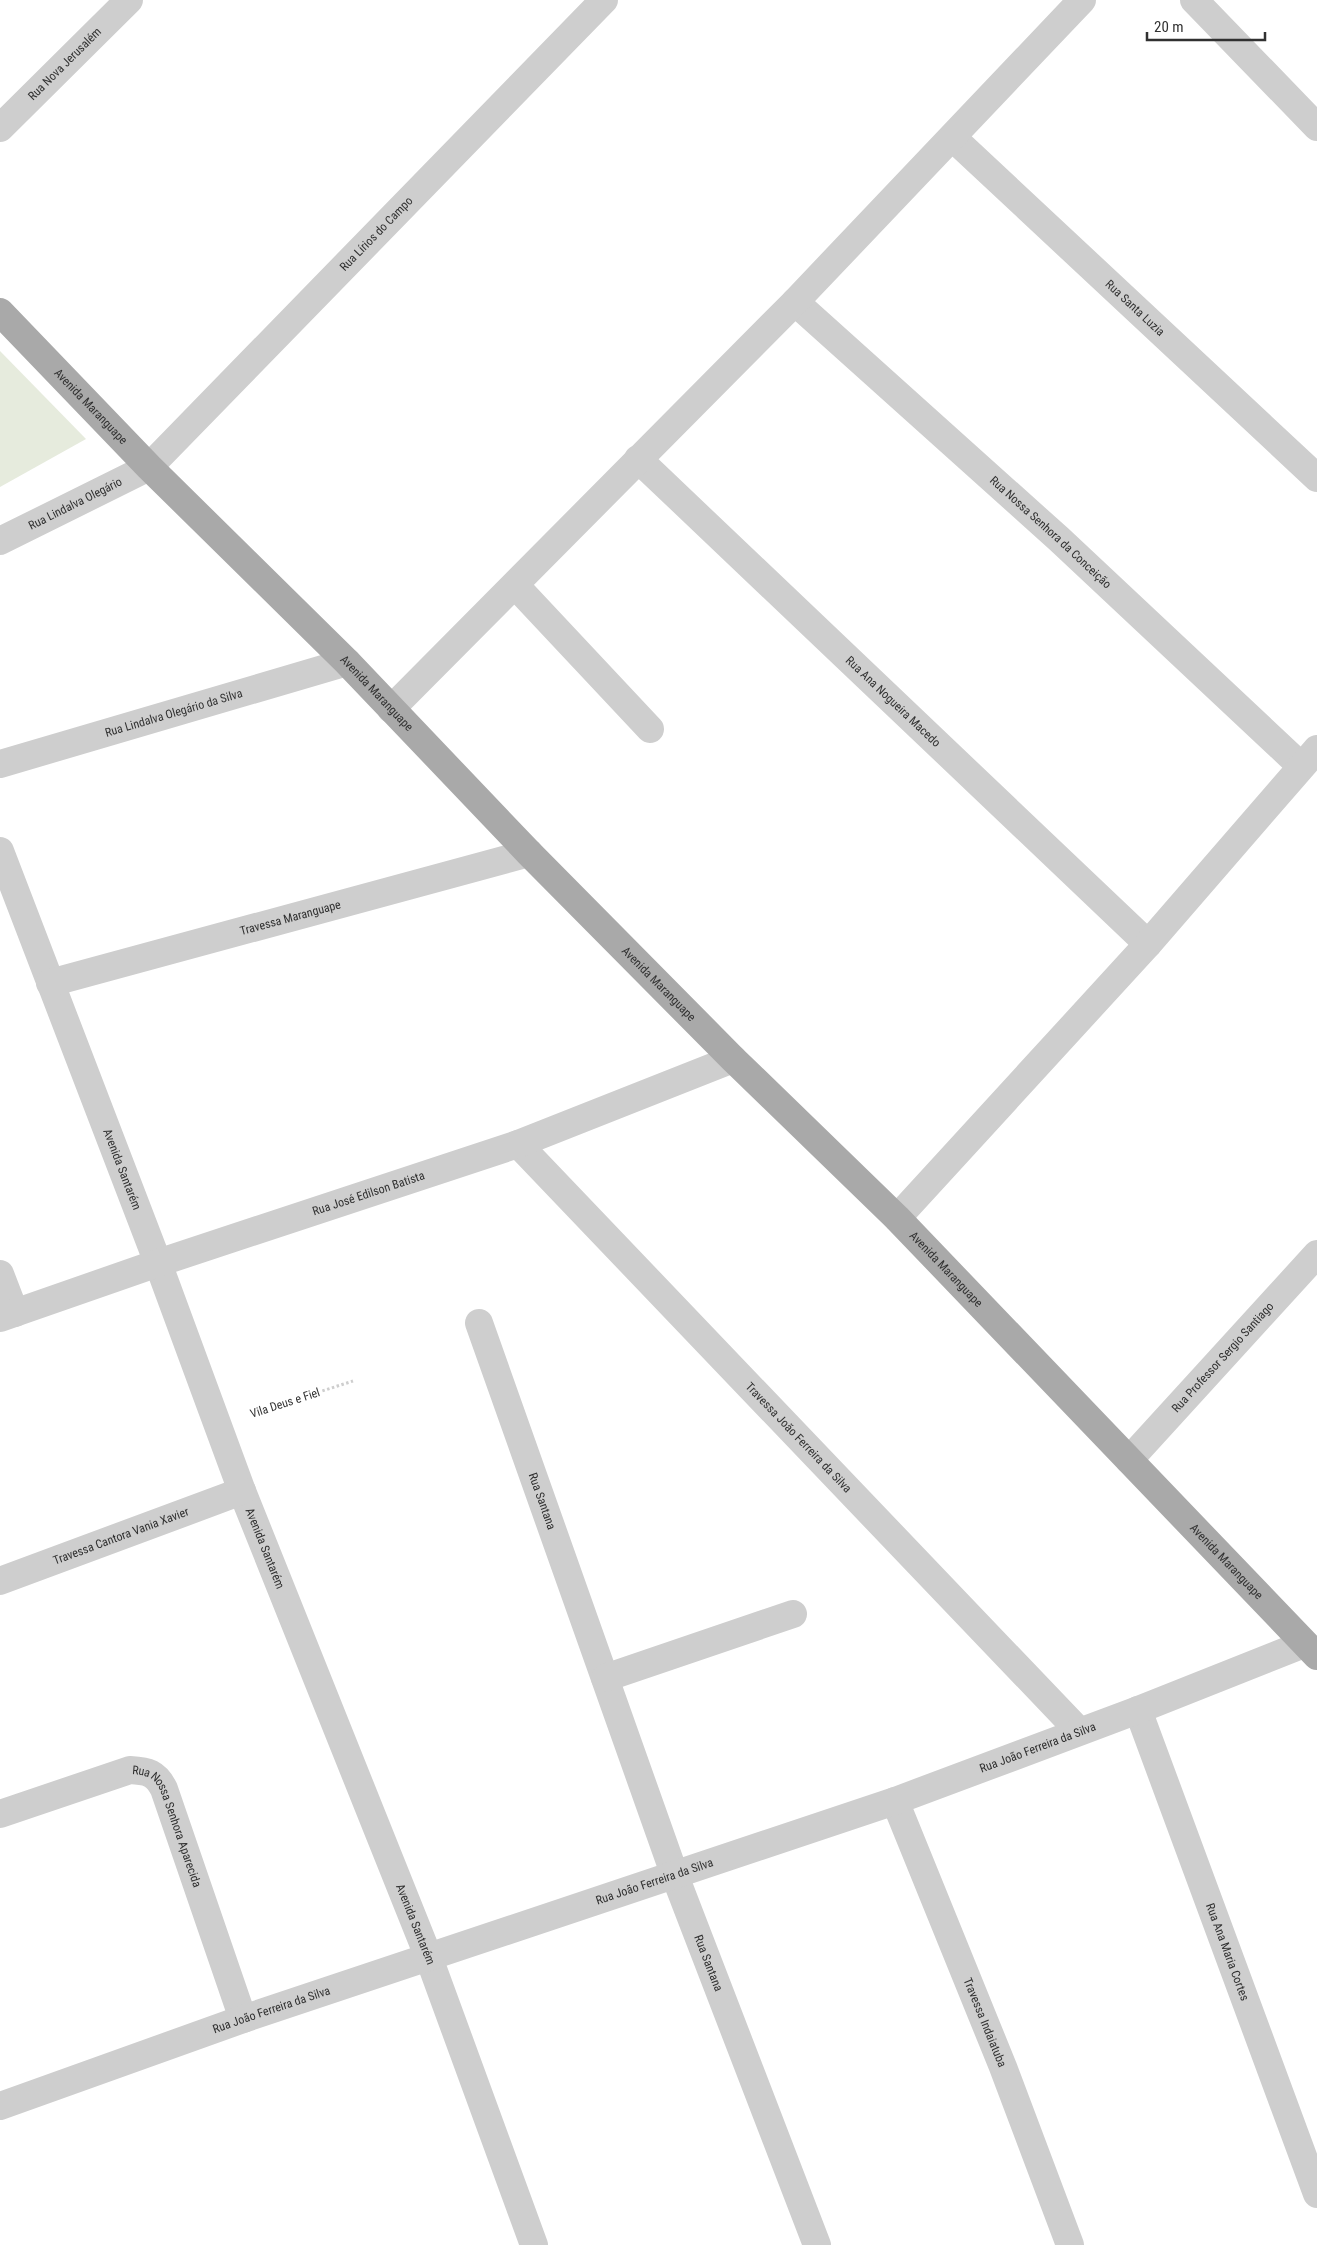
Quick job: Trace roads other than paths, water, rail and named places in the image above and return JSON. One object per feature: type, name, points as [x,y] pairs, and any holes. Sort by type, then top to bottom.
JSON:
[{"type":"main road","name":"Avenida Maranguape","points":[[0,312],[149,467],[347,662],[529,853],[733,1059],[897,1218],[1311,1650]]},
{"type":"street","name":"Rua Nova Jerusalém","points":[[0,128],[129,0]]},
{"type":"street","name":"Rua Lírios do Campo","points":[[149,467],[604,0]]},
{"type":"street","points":[[391,709],[795,302],[953,138],[1082,0]]},
{"type":"street","points":[[1194,0],[1317,127]]},
{"type":"street","name":"Rua Santa Luzia","points":[[953,138],[1317,478]]},
{"type":"street","name":"Rua Nossa Senhora da Conceição","points":[[795,302],[1059,539],[1309,758]]},
{"type":"street","name":"Rua Ana Nogueira Macedo","points":[[638,459],[1148,944]]},
{"type":"street","name":"Rua Lindalva Olegário","points":[[0,541],[149,467]]},
{"type":"street","points":[[515,585],[650,729]]},
{"type":"street","name":"Rua Lindalva Olegário da Silva","points":[[0,764],[347,662]]},
{"type":"street","points":[[897,1218],[1148,944],[1309,758]]},
{"type":"street","name":"Avenida Santarém","points":[[0,851],[158,1263],[242,1491],[429,1958],[534,2245]]},
{"type":"street","name":"Travessa Maranguape","points":[[50,983],[529,853]]},
{"type":"street","name":"Rua José Edilson Batista","points":[[8,1316],[158,1263],[518,1144],[733,1059]]},
{"type":"street","name":"Travessa João Ferreira da Silva","points":[[518,1144],[1079,1731]]},
{"type":"street","name":"Rua Professor Sergio Santiago","points":[[1129,1460],[1317,1254]]},
{"type":"street","points":[[0,1274],[8,1316]]},
{"type":"street","name":"Rua Santana","points":[[479,1323],[675,1876],[817,2245]]},
{"type":"street","name":"Travessa Cantora Vania Xavier","points":[[0,1581],[242,1491]]},
{"type":"street","points":[[605,1678],[793,1614]]},
{"type":"street","name":"Rua João Ferreira da Silva","points":[[0,2106],[243,2019],[675,1876],[895,1800],[1079,1731],[1311,1650]]},
{"type":"street","name":"Rua Ana Maria Cortes","points":[[1138,1710],[1317,2194]]},
{"type":"street","name":"Rua Nossa Senhora Aparecida","points":[[0,1814],[130,1770],[154,1774],[164,1790],[243,2019]]},
{"type":"street","name":"Travessa Indaiatuba","points":[[895,1800],[1003,2067],[1070,2245]]}]
